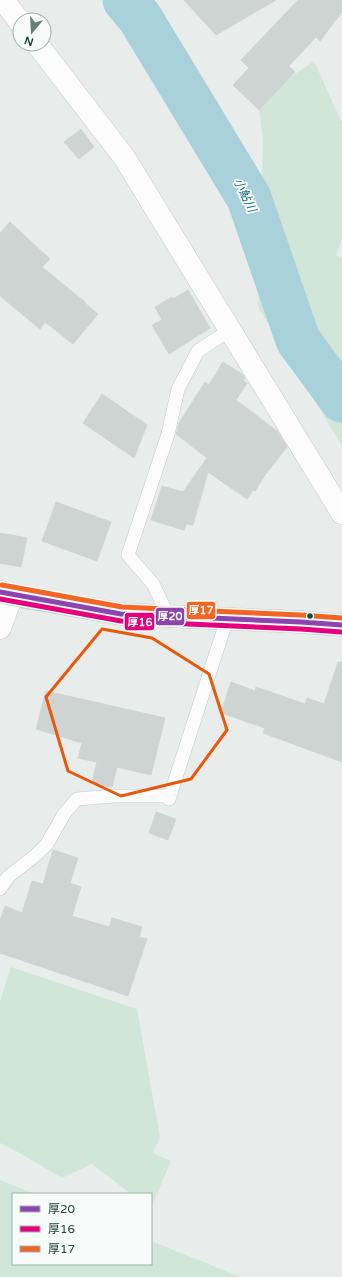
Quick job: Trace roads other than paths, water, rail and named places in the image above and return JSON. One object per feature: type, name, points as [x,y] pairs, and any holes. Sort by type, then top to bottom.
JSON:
[{"type":"main road","points":[[6,594],[121,614],[342,625]]},
{"type":"street","points":[[3,0],[12,12]]},
{"type":"street","points":[[43,52],[124,157],[342,513]]},
{"type":"street","points":[[0,628],[6,594]]},
{"type":"lane","points":[[169,617],[153,584],[128,555],[168,434],[178,389],[198,351],[230,329]]},
{"type":"lane","points":[[0,889],[8,877],[47,844],[64,814],[77,799],[114,796],[169,798],[227,619]]},
{"type":"waterway","name":"小鮎川","points":[[125,0],[140,18],[249,198],[298,340],[342,400]]}]
